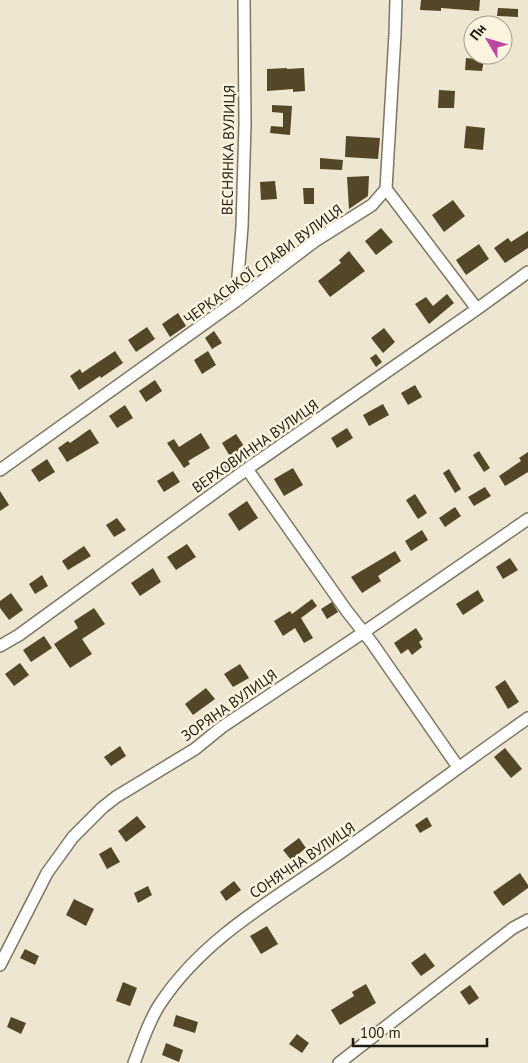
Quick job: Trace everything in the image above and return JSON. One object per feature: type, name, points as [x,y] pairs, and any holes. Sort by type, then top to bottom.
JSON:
[{"type":"street","name":"ВЕСНЯНКА ВУЛИЦЯ","points":[[236,301],[242,227],[245,124],[244,0]]},
{"type":"street","points":[[396,0],[396,34],[386,189],[477,309]]},
{"type":"street","name":"ЧЕРКАСЬКОЇ СЛАВИ ВУЛИЦЯ","points":[[0,470],[315,242],[372,205],[386,189]]},
{"type":"street","name":"ВЕРХОВИННА ВУЛИЦЯ","points":[[0,646],[19,635],[247,470],[528,272]]},
{"type":"street","points":[[247,470],[346,610],[364,632],[458,767]]},
{"type":"street","name":"ЗОРЯНА ВУЛИЦЯ","points":[[0,964],[51,866],[73,837],[102,808],[116,797],[195,749],[222,727],[528,519]]},
{"type":"street","name":"СОНЯЧНА ВУЛИЦЯ","points":[[134,1063],[160,1004],[200,956],[220,936],[243,918],[309,876],[528,718]]},
{"type":"street","points":[[339,1063],[513,928],[528,920]]},
{"type":"building","points":[[421,0],[480,0],[479,11],[441,8],[441,11],[420,10]]},
{"type":"building","points":[[498,8],[518,9],[518,17],[513,17],[513,15],[497,15]]},
{"type":"building","points":[[465,65],[483,65],[482,71],[465,70]]},
{"type":"building","points":[[304,68],[305,91],[293,92],[293,89],[267,91],[267,69]]},
{"type":"building","points":[[439,90],[455,91],[454,108],[438,108]]},
{"type":"building","points":[[272,105],[292,106],[290,135],[270,133],[271,126],[283,127],[283,113],[272,112]]},
{"type":"building","points":[[466,126],[485,128],[483,150],[464,148]]},
{"type":"building","points":[[346,136],[380,138],[378,159],[345,157]]},
{"type":"building","points":[[320,158],[343,160],[342,170],[320,169]]},
{"type":"building","points":[[369,176],[368,196],[349,209],[347,177]]},
{"type":"building","points":[[275,181],[277,199],[261,200],[260,182]]},
{"type":"building","points":[[303,188],[314,188],[314,204],[304,204]]},
{"type":"building","points":[[453,200],[465,216],[444,232],[432,215]]},
{"type":"building","points":[[381,228],[393,242],[376,255],[365,241]]},
{"type":"building","points":[[528,231],[528,248],[505,263],[494,248],[508,238],[511,242]]},
{"type":"building","points":[[479,244],[489,259],[466,275],[456,260]]},
{"type":"building","points":[[349,251],[365,271],[330,297],[318,281],[341,263],[339,260]]},
{"type":"building","points":[[447,294],[454,303],[429,324],[415,304],[426,297],[433,306]]},
{"type":"building","points":[[178,313],[186,326],[170,337],[162,324]]},
{"type":"building","points":[[147,327],[155,339],[136,352],[128,340]]},
{"type":"building","points":[[384,328],[395,342],[383,353],[371,338]]},
{"type":"building","points":[[214,331],[222,343],[212,349],[205,338]]},
{"type":"building","points":[[115,351],[123,363],[79,390],[70,376],[80,369],[82,373]]},
{"type":"building","points":[[208,351],[216,365],[202,374],[194,360]]},
{"type":"building","points":[[376,354],[382,362],[376,367],[370,358]]},
{"type":"building","points":[[155,380],[162,391],[146,402],[139,391]]},
{"type":"building","points":[[415,385],[422,397],[408,405],[401,393]]},
{"type":"building","points":[[383,404],[389,415],[369,426],[363,415]]},
{"type":"building","points":[[125,405],[133,418],[117,428],[109,416]]},
{"type":"building","points":[[347,428],[353,438],[337,448],[331,438]]},
{"type":"building","points":[[90,429],[99,443],[67,462],[58,448],[68,441],[70,443]]},
{"type":"building","points":[[201,433],[210,448],[188,461],[190,464],[184,468],[167,443],[174,439],[179,447]]},
{"type":"building","points":[[236,434],[246,449],[231,458],[222,443]]},
{"type":"building","points":[[479,451],[490,468],[484,472],[473,455]]},
{"type":"building","points":[[528,452],[528,472],[505,486],[499,476],[521,461],[519,458]]},
{"type":"building","points":[[47,459],[55,472],[39,482],[31,470]]},
{"type":"building","points":[[231,461],[236,468],[225,475],[221,468]]},
{"type":"building","points":[[293,468],[303,485],[284,496],[274,479]]},
{"type":"building","points":[[449,469],[461,489],[455,493],[443,473]]},
{"type":"building","points":[[173,471],[180,482],[164,492],[157,481]]},
{"type":"building","points":[[485,487],[491,496],[474,506],[468,497]]},
{"type":"building","points":[[0,491],[9,505],[0,511]]},
{"type":"building","points":[[415,494],[427,513],[418,519],[406,500]]},
{"type":"building","points":[[247,501],[258,518],[239,531],[228,514]]},
{"type":"building","points":[[455,507],[461,516],[445,527],[439,518]]},
{"type":"building","points":[[117,518],[126,530],[114,537],[106,525]]},
{"type":"building","points":[[422,530],[428,540],[411,551],[405,541]]},
{"type":"building","points":[[187,544],[196,557],[176,570],[167,557]]},
{"type":"building","points":[[84,546],[91,556],[68,570],[62,561]]},
{"type":"building","points":[[395,551],[401,561],[378,576],[381,581],[362,593],[351,577]]},
{"type":"building","points":[[510,558],[518,570],[503,579],[496,567]]},
{"type":"building","points":[[153,568],[161,582],[140,596],[131,583]]},
{"type":"building","points":[[42,575],[48,586],[35,594],[29,584]]},
{"type":"building","points":[[478,590],[484,601],[463,615],[456,604]]},
{"type":"building","points":[[11,593],[23,610],[9,620],[0,608],[0,601]]},
{"type":"building","points":[[312,599],[317,606],[301,618],[313,638],[304,643],[295,628],[283,636],[274,621],[290,611],[292,614]]},
{"type":"building","points":[[332,602],[338,612],[327,619],[321,609]]},
{"type":"building","points":[[94,608],[105,624],[82,639],[92,654],[70,668],[54,644],[78,628],[74,621]]},
{"type":"building","points":[[416,628],[423,639],[419,642],[422,647],[412,655],[408,649],[401,654],[394,643]]},
{"type":"building","points":[[44,636],[52,648],[31,662],[23,650]]},
{"type":"building","points":[[20,663],[29,675],[14,686],[5,674]]},
{"type":"building","points":[[240,664],[249,678],[233,687],[224,674]]},
{"type":"building","points":[[505,680],[519,702],[508,709],[495,687]]},
{"type":"building","points":[[206,688],[215,699],[193,715],[185,704]]},
{"type":"building","points":[[120,746],[126,756],[111,766],[104,757]]},
{"type":"building","points":[[505,748],[522,769],[511,778],[494,757]]},
{"type":"building","points":[[137,816],[146,827],[126,842],[118,831]]},
{"type":"building","points":[[427,817],[432,826],[420,833],[415,825]]},
{"type":"building","points":[[299,838],[306,848],[291,860],[283,850]]},
{"type":"building","points":[[111,847],[120,862],[107,869],[99,854]]},
{"type":"building","points":[[520,873],[528,888],[503,906],[493,892]]},
{"type":"building","points":[[234,881],[241,890],[226,901],[220,892]]},
{"type":"building","points":[[148,886],[152,895],[138,903],[134,893]]},
{"type":"building","points":[[74,899],[94,909],[86,926],[66,915]]},
{"type":"building","points":[[267,926],[278,944],[261,954],[250,936]]},
{"type":"building","points":[[25,949],[39,956],[35,965],[20,958]]},
{"type":"building","points":[[425,953],[435,966],[421,976],[411,963]]},
{"type":"building","points":[[123,982],[137,988],[130,1006],[116,1001]]},
{"type":"building","points":[[366,984],[376,1003],[340,1025],[331,1010],[354,996],[352,992]]},
{"type":"building","points":[[470,985],[479,998],[469,1005],[460,992]]},
{"type":"building","points":[[176,1015],[198,1022],[195,1033],[173,1026]]},
{"type":"building","points":[[11,1017],[26,1023],[21,1034],[7,1027]]},
{"type":"building","points":[[297,1034],[309,1043],[302,1053],[289,1044]]},
{"type":"building","points":[[166,1043],[183,1050],[179,1062],[162,1055]]}]
